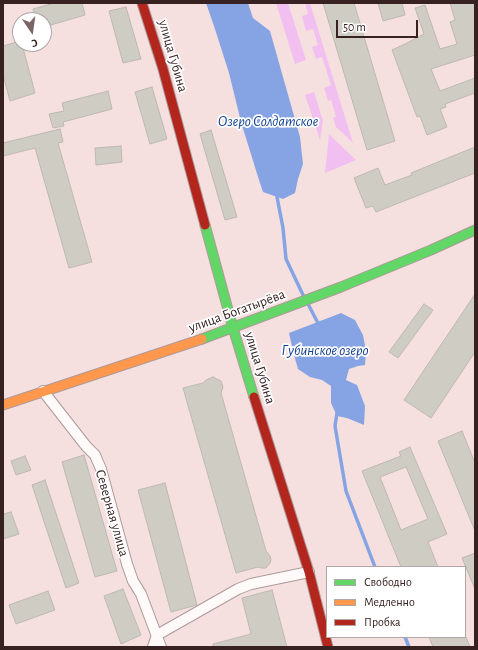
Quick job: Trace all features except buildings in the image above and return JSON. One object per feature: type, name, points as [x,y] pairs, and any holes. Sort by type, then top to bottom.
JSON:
[{"type":"street","name":"улица Губина","points":[[142,3],[163,69],[233,328],[309,572],[328,647]]},
{"type":"street","name":"улица Богатырёва","points":[[3,405],[233,328],[341,287],[475,230]]},
{"type":"street","name":"Северная улица","points":[[43,391],[86,446],[95,455],[102,469],[126,564],[133,581],[141,594],[161,647]]},
{"type":"street","points":[[153,647],[157,635],[238,589],[251,584],[309,572]]},
{"type":"shaded area","points":[[276,3],[288,3],[306,60],[295,64]]},
{"type":"shaded area","points":[[305,3],[310,3],[353,143],[336,127],[333,118],[336,117],[331,100],[328,101],[324,88],[331,85],[322,57],[316,59],[312,47],[318,45],[313,29],[306,31],[302,16],[308,14]]},
{"type":"shaded area","points":[[314,92],[323,121],[320,140],[305,95]]},
{"type":"shaded area","points":[[329,134],[356,160],[325,173]]},
{"type":"water","name":"Озеро Солдатское","points":[[206,3],[248,3],[253,18],[270,31],[300,137],[303,164],[295,193],[283,199],[263,192],[241,122],[229,73]]},
{"type":"water","name":"Губинское озеро","points":[[341,313],[355,320],[363,335],[366,351],[365,365],[349,369],[346,380],[357,385],[365,406],[364,425],[347,418],[337,416],[331,403],[331,386],[322,380],[310,377],[298,369],[289,333]]},
{"type":"waterway","points":[[277,197],[283,228],[286,259],[304,297]]},
{"type":"waterway","points":[[308,304],[319,325]]},
{"type":"waterway","points":[[337,413],[335,426],[346,491],[375,566]]},
{"type":"waterway","points":[[405,638],[409,647]]},
{"type":"traffic: fast","points":[[205,225],[233,328],[254,397]]},
{"type":"traffic: fast","points":[[202,339],[341,287],[475,230]]},
{"type":"traffic: slow","points":[[3,405],[202,339]]},
{"type":"traffic: jam","points":[[142,3],[163,69],[205,225]]},
{"type":"traffic: jam","points":[[254,397],[309,572],[328,647]]}]
